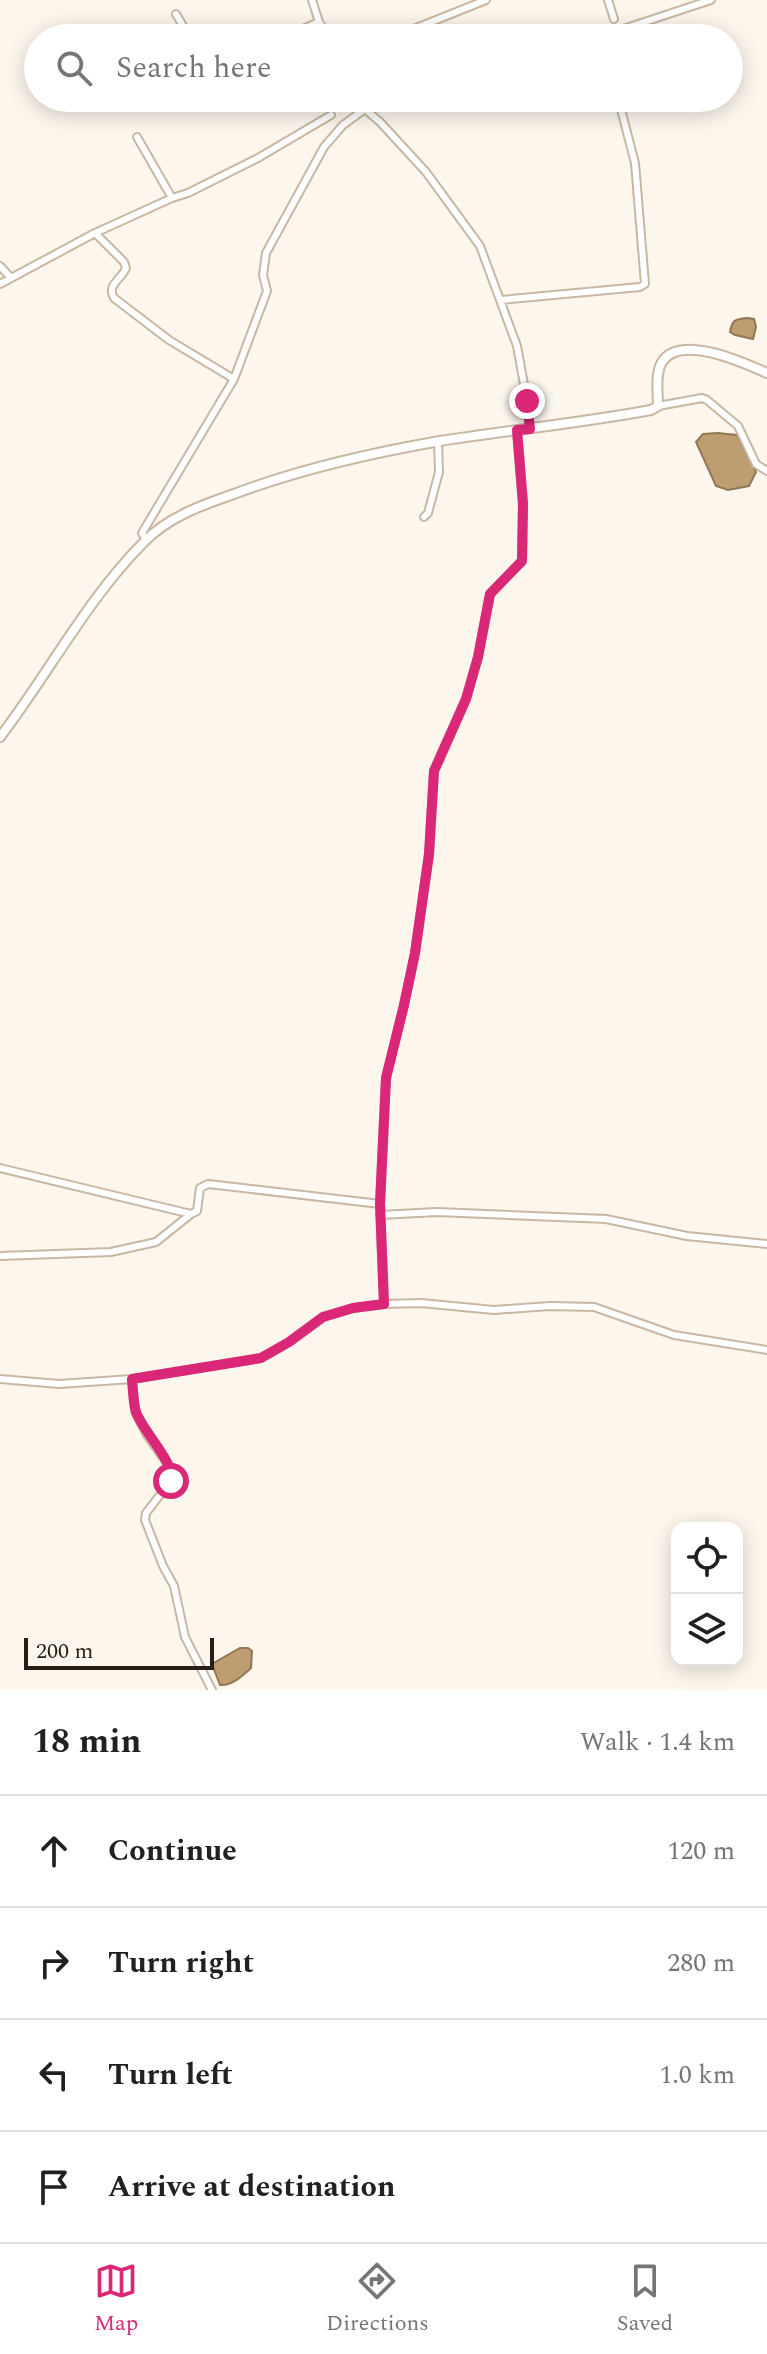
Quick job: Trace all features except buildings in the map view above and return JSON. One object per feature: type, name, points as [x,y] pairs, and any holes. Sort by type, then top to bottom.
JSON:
[{"type":"main road","points":[[0,737],[96,600],[146,540],[188,511],[264,483],[382,453],[651,410],[658,406],[658,376],[662,362],[679,351],[706,352],[737,360],[767,373]]},
{"type":"street","points":[[312,0],[319,22],[314,24]]},
{"type":"street","points":[[426,24],[486,0]]},
{"type":"street","points":[[608,0],[614,19]]},
{"type":"street","points":[[640,24],[711,0]]},
{"type":"street","points":[[176,14],[182,24]]},
{"type":"street","points":[[146,540],[142,533],[234,379],[267,291],[263,275],[266,253],[324,147],[343,125],[361,112]]},
{"type":"street","points":[[368,112],[426,172],[480,246],[517,346],[530,429]]},
{"type":"street","points":[[501,300],[640,287],[645,284],[635,163],[622,112]]},
{"type":"street","points":[[0,284],[95,233],[188,193],[258,158],[331,115]]},
{"type":"street","points":[[137,137],[172,198]]},
{"type":"street","points":[[95,233],[124,262],[126,268],[111,288],[114,298],[169,340],[234,379]]},
{"type":"street","points":[[0,266],[11,278]]},
{"type":"street","points":[[658,406],[702,398],[707,400],[738,426],[756,464],[767,471]]},
{"type":"street","points":[[384,1304],[380,1204],[386,1078],[415,953],[429,854],[434,771],[466,699],[490,594],[522,561],[523,504],[517,430]]},
{"type":"street","points":[[424,517],[428,513],[439,472],[438,442]]},
{"type":"street","points":[[0,1168],[191,1214]]},
{"type":"street","points":[[0,1256],[111,1252],[156,1242],[197,1211],[200,1188],[208,1184],[380,1204]]},
{"type":"street","points":[[380,1215],[437,1212],[606,1219],[687,1236],[767,1244]]},
{"type":"street","points":[[0,1379],[59,1384],[132,1379],[261,1358],[323,1317],[353,1308],[384,1304],[421,1303],[494,1310],[594,1307],[674,1335],[767,1350]]},
{"type":"street","points":[[132,1379],[135,1411],[147,1435],[172,1470],[171,1481],[146,1513],[145,1520],[178,1598],[178,1612],[185,1637],[212,1690]]},
{"type":"shaded area","points":[[754,319],[753,339],[730,332],[735,321]]},
{"type":"shaded area","points":[[703,434],[737,435],[756,472],[749,486],[728,490],[716,486],[696,442]]},
{"type":"shaded area","points":[[240,1648],[252,1651],[251,1668],[233,1682],[220,1685],[212,1664]]},
{"type":"route","points":[[171,1481],[172,1470],[147,1435],[135,1411],[132,1379],[261,1358],[323,1317],[353,1308],[384,1304],[380,1204],[386,1078],[415,953],[429,854],[434,771],[466,699],[490,594],[522,561],[523,504],[517,430],[530,429],[527,401]]}]
